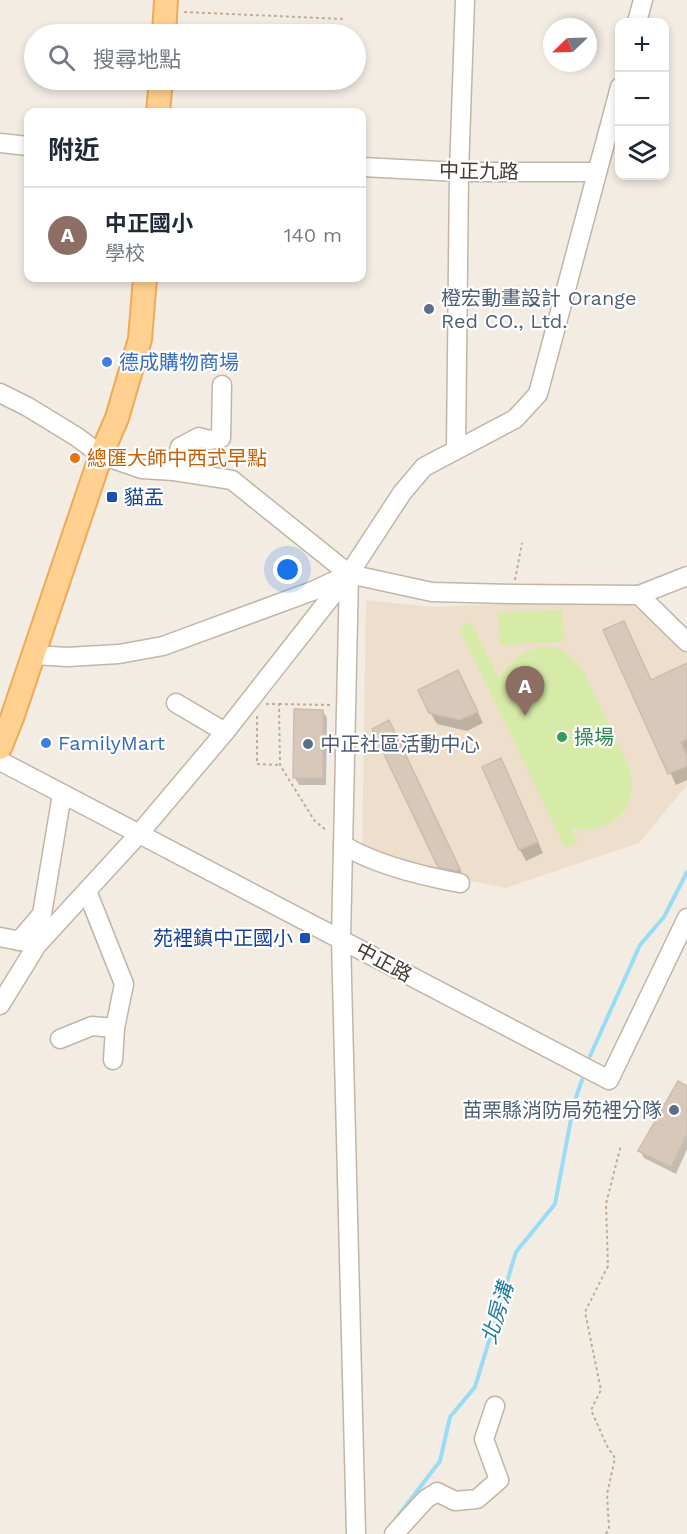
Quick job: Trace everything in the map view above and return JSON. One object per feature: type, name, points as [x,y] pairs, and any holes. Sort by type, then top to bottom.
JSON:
[{"type":"main road","points":[[165,24],[166,5]]},
{"type":"main road","points":[[158,108],[160,90]]},
{"type":"main road","points":[[0,748],[34,655],[101,455],[117,418],[140,339],[146,282]]},
{"type":"street","points":[[456,450],[459,172],[465,0]]},
{"type":"street","points":[[638,18],[643,0]]},
{"type":"street","points":[[28,943],[87,891],[252,704],[349,574],[402,493],[424,467],[515,419],[538,394],[615,105]]},
{"type":"street","points":[[0,143],[24,146]]},
{"type":"street","name":"中正九路","points":[[366,167],[459,172],[597,172]]},
{"type":"street","points":[[174,471],[180,447],[199,437],[209,440],[221,438],[222,385]]},
{"type":"street","points":[[0,393],[28,407],[101,455],[142,469],[174,471],[232,480],[349,574],[432,592],[639,595],[687,576]]},
{"type":"street","points":[[34,655],[67,657],[118,654],[163,646],[315,590],[349,574]]},
{"type":"street","points":[[349,574],[341,939],[356,1534]]},
{"type":"street","points":[[639,595],[687,642]]},
{"type":"street","points":[[176,703],[225,732]]},
{"type":"street","name":"中正路","points":[[0,761],[609,1080],[687,918]]},
{"type":"street","points":[[0,1005],[42,914],[62,794]]},
{"type":"street","points":[[343,845],[356,853],[430,878],[460,883]]},
{"type":"street","points":[[87,891],[124,984],[115,1028],[112,1060]]},
{"type":"street","points":[[0,937],[28,943]]},
{"type":"street","points":[[60,1039],[92,1026],[115,1028]]},
{"type":"street","points":[[394,1534],[426,1499],[437,1492],[455,1501],[477,1499],[499,1480],[484,1439],[495,1406]]},
{"type":"path","points":[[166,5],[343,19]]},
{"type":"path","points":[[513,594],[522,543]]},
{"type":"path","points":[[280,765],[257,764],[252,704],[346,705]]},
{"type":"path","points":[[279,704],[280,765],[314,819],[343,845]]},
{"type":"path","points":[[606,1534],[609,1528],[607,1494],[615,1458],[591,1410],[600,1390],[585,1312],[608,1266],[606,1204],[621,1145]]},
{"type":"shaded area","points":[[636,597],[687,647],[687,785],[639,843],[506,888],[362,859],[366,600],[435,607]]},
{"type":"green space","points":[[562,610],[564,642],[500,645],[498,613]]},
{"type":"green space","points":[[471,622],[499,678],[517,658],[528,651],[551,647],[573,659],[583,671],[628,765],[631,793],[620,815],[600,827],[571,828],[578,842],[565,848],[459,628]]},
{"type":"building","points":[[624,621],[651,680],[687,663],[687,739],[681,742],[687,756],[687,766],[668,774],[603,630]]},
{"type":"building","points":[[458,670],[478,712],[460,720],[429,713],[418,690]]},
{"type":"building","name":"中正社區活動中心","points":[[294,709],[323,710],[323,778],[293,778]]},
{"type":"building","points":[[389,720],[460,869],[456,871],[438,867],[372,729]]},
{"type":"building","points":[[501,758],[538,842],[519,850],[482,767]]},
{"type":"building","name":"苗栗縣消防局苑裡分隊","points":[[678,1081],[687,1086],[687,1134],[671,1167],[638,1151]]},
{"type":"waterway","name":"北房溝","points":[[590,1056],[640,945],[664,917],[687,872]]},
{"type":"waterway","name":"北房溝","points":[[395,1520],[440,1461],[450,1417],[475,1387],[516,1252],[555,1204],[574,1103],[582,1080]]},
{"type":"place","name":"橙宏動畫設計 Orange Red CO., Ltd.","points":[[429,309]]},
{"type":"place","name":"德成購物商場","points":[[107,362]]},
{"type":"place","name":"總匯大師中西式早點","points":[[75,458]]},
{"type":"place","name":"貓盂","points":[[112,497]]},
{"type":"place","name":"中正國小","points":[[525,716]]},
{"type":"place","name":"操場","points":[[562,737]]},
{"type":"place","name":"FamilyMart","points":[[46,743]]},
{"type":"place","name":"中正社區活動中心","points":[[308,744]]},
{"type":"place","name":"苑裡鎮中正國小","points":[[305,938]]},
{"type":"place","name":"苗栗縣消防局苑裡分隊","points":[[674,1110]]}]
